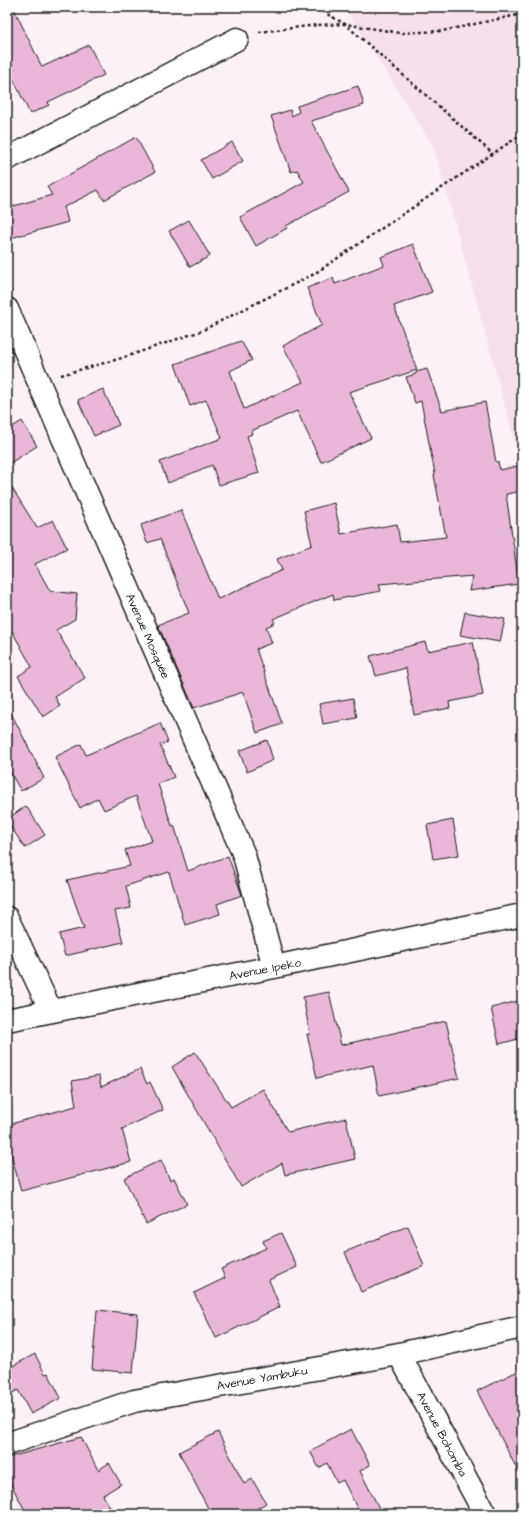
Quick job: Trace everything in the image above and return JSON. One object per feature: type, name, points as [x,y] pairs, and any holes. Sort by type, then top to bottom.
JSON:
[{"type":"street","points":[[7,159],[237,39]]},
{"type":"street","name":"Avenue Mosquée","points":[[7,309],[244,856],[274,968]]},
{"type":"street","name":"Avenue Ipeko","points":[[7,1020],[274,968],[522,915]]},
{"type":"street","points":[[7,918],[51,1011]]},
{"type":"street","name":"Avenue Yambuku","points":[[7,1444],[134,1401],[399,1354],[522,1327]]},
{"type":"street","name":"Avenue Bohomba","points":[[399,1354],[485,1514]]},
{"type":"path","points":[[318,7],[327,14],[346,24],[493,154]]},
{"type":"path","points":[[237,39],[262,31],[317,25],[346,24],[401,33],[442,31],[522,14]]},
{"type":"path","points":[[38,382],[122,358],[208,327],[314,274],[522,134]]},
{"type":"shaded area","points":[[344,7],[522,7],[522,468],[434,147]]},
{"type":"building","points":[[7,7],[13,7],[42,67],[89,45],[104,75],[48,102],[49,105],[30,114],[7,66]]},
{"type":"building","points":[[358,86],[364,105],[311,121],[349,192],[286,226],[287,228],[256,246],[240,217],[304,182],[297,170],[291,172],[271,116],[290,110],[292,116],[299,112],[297,106]]},
{"type":"building","points":[[136,137],[155,172],[104,200],[98,190],[64,207],[68,222],[7,239],[7,208],[52,195],[47,187]]},
{"type":"building","points":[[232,142],[243,161],[212,179],[201,160]]},
{"type":"building","points":[[189,220],[210,256],[190,267],[169,231]]},
{"type":"building","points":[[413,244],[432,292],[394,306],[417,370],[349,392],[371,438],[321,462],[297,411],[251,431],[252,434],[247,436],[259,473],[219,485],[212,465],[168,483],[160,462],[222,438],[206,400],[190,406],[175,364],[241,341],[252,360],[230,371],[244,409],[303,382],[283,346],[322,325],[307,288],[333,278],[335,284],[384,265],[381,257]]},
{"type":"building","points":[[427,369],[442,411],[485,402],[496,462],[498,462],[500,470],[518,466],[522,491],[506,494],[519,584],[469,591],[472,576],[379,584],[381,591],[334,600],[333,594],[273,619],[275,623],[266,627],[272,643],[256,649],[282,724],[257,733],[243,692],[194,708],[158,625],[189,613],[160,539],[147,543],[141,525],[181,510],[218,599],[282,570],[277,559],[312,545],[304,511],[334,503],[341,534],[397,524],[400,542],[446,537],[421,401],[415,403],[406,377]]},
{"type":"building","points":[[103,389],[119,425],[94,436],[78,400]]},
{"type":"building","points":[[22,421],[37,446],[7,465],[7,430]]},
{"type":"building","points":[[7,480],[37,528],[53,520],[67,548],[35,564],[50,591],[77,594],[75,619],[56,630],[85,678],[55,697],[60,706],[43,717],[18,676],[32,667],[7,622]]},
{"type":"building","points":[[465,612],[505,619],[500,642],[460,635]]},
{"type":"building","points":[[425,642],[428,651],[473,642],[483,695],[449,702],[450,708],[414,715],[406,668],[376,676],[370,656]]},
{"type":"building","points":[[353,698],[357,718],[323,724],[319,704]]},
{"type":"building","points":[[7,705],[44,778],[21,791],[7,767]]},
{"type":"building","points":[[160,723],[168,742],[160,745],[174,777],[158,784],[172,826],[174,825],[188,871],[228,856],[242,895],[217,904],[220,914],[185,925],[169,872],[126,886],[131,908],[115,911],[123,942],[65,956],[59,934],[84,928],[67,880],[130,866],[125,850],[152,841],[136,796],[104,810],[98,798],[80,808],[55,757],[81,744],[86,755]]},
{"type":"building","points":[[267,740],[273,760],[247,772],[239,751]]},
{"type":"building","points":[[26,806],[45,835],[25,848],[7,819]]},
{"type":"building","points":[[453,820],[459,855],[433,859],[427,825]]},
{"type":"building","points":[[329,992],[341,1045],[446,1021],[459,1078],[379,1096],[373,1065],[317,1078],[307,1034],[310,1034],[303,997]]},
{"type":"building","points":[[522,1000],[522,1038],[499,1044],[491,1008]]},
{"type":"building","points":[[195,1052],[231,1107],[263,1089],[288,1132],[346,1118],[355,1159],[285,1175],[282,1163],[241,1187],[172,1067]]},
{"type":"building","points":[[140,1069],[147,1084],[150,1082],[163,1110],[122,1129],[131,1162],[21,1191],[7,1138],[7,1125],[76,1106],[72,1081],[99,1076],[101,1087]]},
{"type":"building","points":[[161,1160],[170,1180],[174,1178],[187,1204],[146,1224],[124,1178]]},
{"type":"building","points":[[408,1226],[424,1266],[361,1292],[345,1252]]},
{"type":"building","points":[[281,1233],[297,1267],[269,1280],[280,1307],[216,1338],[194,1293],[225,1278],[221,1269],[266,1248],[263,1241]]},
{"type":"building","points":[[97,1310],[138,1314],[133,1373],[92,1369]]},
{"type":"building","points":[[35,1354],[45,1374],[48,1373],[61,1398],[31,1414],[18,1390],[7,1396],[7,1369]]},
{"type":"building","points":[[522,1369],[522,1479],[477,1391]]},
{"type":"building","points":[[351,1429],[370,1465],[360,1471],[382,1514],[360,1514],[343,1480],[337,1483],[327,1463],[319,1468],[310,1451]]},
{"type":"building","points":[[218,1432],[244,1484],[252,1479],[266,1503],[248,1514],[211,1514],[179,1452]]},
{"type":"building","points":[[81,1437],[98,1470],[109,1463],[121,1484],[103,1495],[114,1514],[27,1514],[7,1477],[7,1458]]}]
